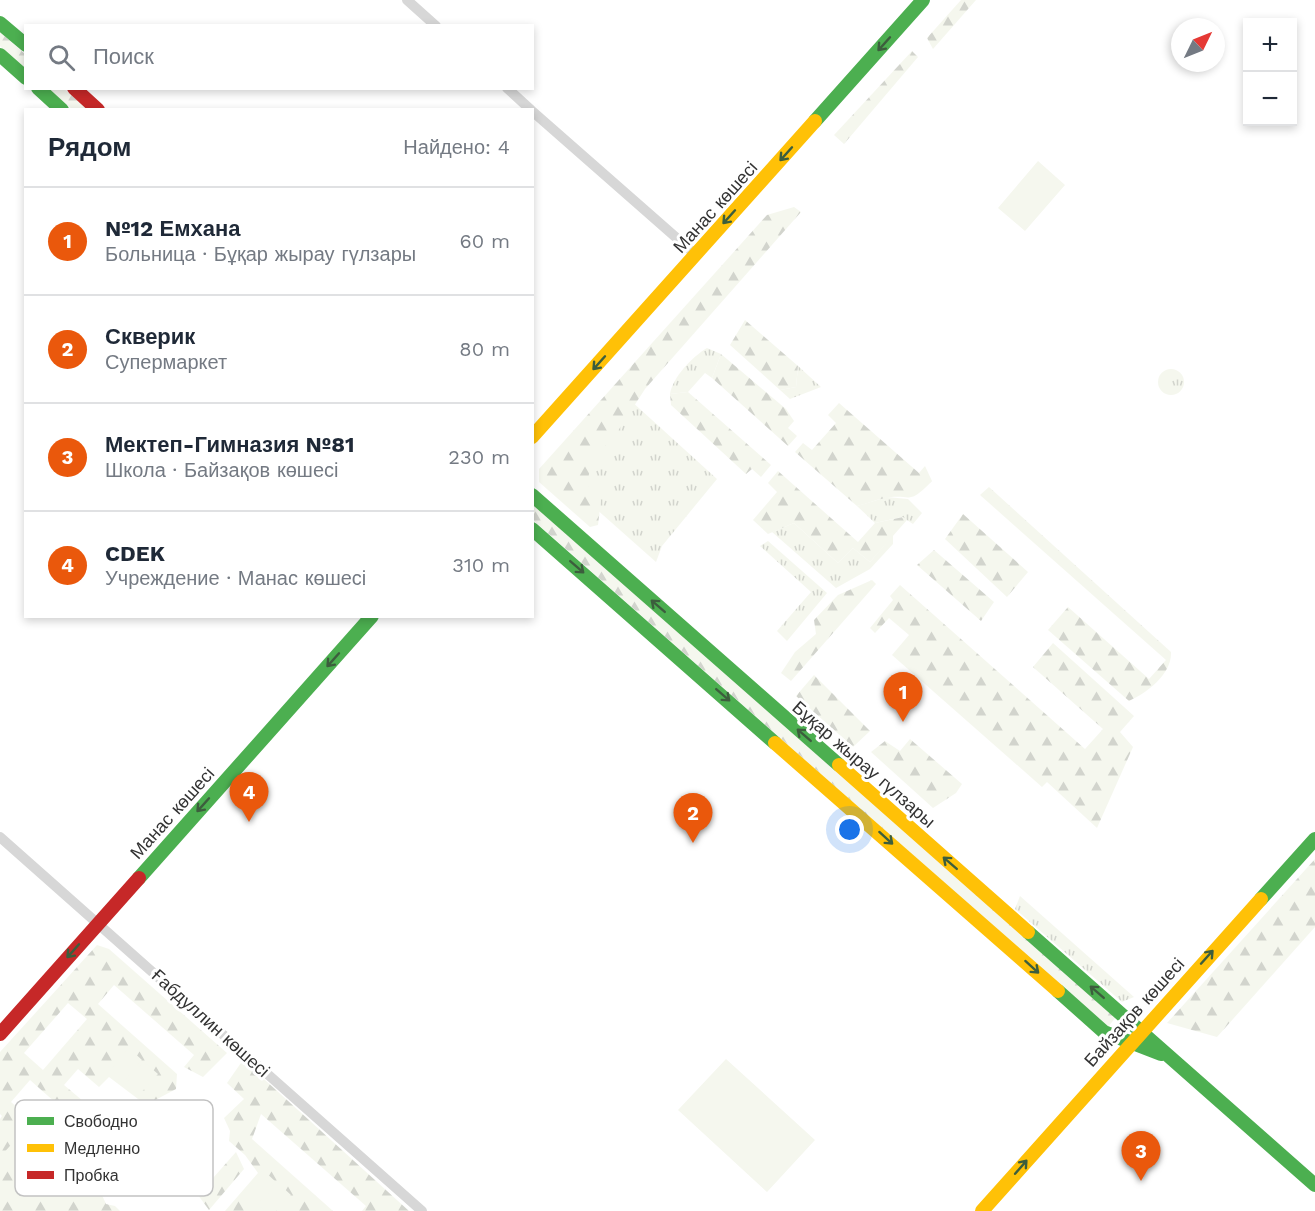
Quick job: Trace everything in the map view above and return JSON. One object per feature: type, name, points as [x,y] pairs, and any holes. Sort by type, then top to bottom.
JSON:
[{"type":"street","points":[[407,0],[434,24]]},
{"type":"street","name":"Манас көшесі","points":[[534,435],[923,0]]},
{"type":"street","points":[[0,23],[24,43]]},
{"type":"street","points":[[0,55],[24,76]]},
{"type":"street","points":[[40,90],[60,108]]},
{"type":"street","points":[[76,90],[96,108]]},
{"type":"street","points":[[509,90],[530,108]]},
{"type":"street","points":[[534,112],[696,255]]},
{"type":"street","name":"Бұқар жырау гүлзары","points":[[534,497],[1315,1185]]},
{"type":"street","name":"Бұқар жырау гүлзары","points":[[534,531],[1104,1032],[1173,1058]]},
{"type":"street","name":"Манас көшесі","points":[[0,1034],[370,618]]},
{"type":"street","name":"Ғабдуллин көшесі","points":[[0,837],[422,1211]]},
{"type":"street","name":"Байзақов көшесі","points":[[982,1211],[1315,839]]},
{"type":"green space","points":[[961,0],[976,0],[933,49],[927,38]]},
{"type":"green space","points":[[0,32],[24,53],[24,68],[0,46]]},
{"type":"green space","points":[[912,51],[918,57],[844,144],[834,135]]},
{"type":"green space","points":[[49,90],[65,90],[87,108],[71,108]]},
{"type":"green space","points":[[1038,161],[1065,185],[1025,231],[998,208]]},
{"type":"green space","points":[[794,207],[801,212],[645,389],[614,437],[592,459],[587,484],[601,500],[598,525],[590,527],[539,482],[539,469],[767,215]]},
{"type":"green space","points":[[745,320],[798,366],[796,387],[780,390],[730,345]]},
{"type":"green space","points":[[707,348],[721,354],[712,378],[705,373],[688,392],[670,394],[684,368]]},
{"type":"green space","points":[[721,354],[786,409],[794,421],[788,428],[797,436],[788,446],[712,378]]},
{"type":"green space","points":[[798,366],[821,387],[790,399],[780,390],[796,387]]},
{"type":"green space","points":[[1171,369],[1180,373],[1184,382],[1180,391],[1171,395],[1162,391],[1158,382],[1162,373]]},
{"type":"green space","points":[[619,390],[717,479],[662,546],[656,562],[550,468]]},
{"type":"green space","points":[[688,392],[771,465],[761,477],[752,469],[746,474],[671,405],[670,394]]},
{"type":"green space","points":[[839,403],[919,473],[925,466],[932,481],[913,496],[885,498],[857,506],[795,452],[803,443],[812,450],[836,423],[828,415]]},
{"type":"green space","points":[[778,471],[858,542],[875,523],[903,517],[907,520],[870,562],[853,548],[838,563],[794,523],[768,534],[753,520],[777,492],[768,483]]},
{"type":"green space","points":[[989,487],[1171,652],[1163,675],[1150,688],[1129,701],[1048,630],[1068,607],[1149,679],[1166,660],[980,495]]},
{"type":"green space","points":[[887,497],[908,499],[922,513],[913,524],[902,517],[875,523],[857,506]]},
{"type":"green space","points":[[534,505],[1116,1017],[1108,1027],[534,521]]},
{"type":"green space","points":[[963,514],[1028,572],[1007,597],[945,539]]},
{"type":"green space","points":[[794,523],[838,563],[853,548],[870,562],[893,535],[893,544],[870,569],[836,588],[772,532]]},
{"type":"green space","points":[[768,541],[827,593],[787,641],[777,631],[811,592],[760,546]]},
{"type":"green space","points":[[934,550],[994,602],[981,621],[917,565]]},
{"type":"green space","points":[[872,580],[876,584],[791,681],[781,673],[795,652],[816,634],[814,620],[838,595]]},
{"type":"green space","points":[[900,585],[1085,749],[1103,729],[1033,667],[1053,643],[1134,716],[1120,732],[1133,747],[1097,828],[1047,782],[1042,787],[892,655],[909,635],[889,618],[875,633],[870,628],[893,600],[890,596]]},
{"type":"green space","points":[[814,675],[870,731],[853,747],[796,696]]},
{"type":"green space","points":[[910,739],[962,784],[956,793],[933,808],[871,752],[885,741],[900,751]]},
{"type":"green space","points":[[1315,859],[1315,927],[1217,1037],[1167,1023]]},
{"type":"green space","points":[[1020,896],[1134,997],[1122,1002],[1015,909]]},
{"type":"green space","points":[[97,945],[109,949],[227,1053],[203,1077],[184,1067],[194,1055],[114,985],[98,1004],[177,1074],[176,1089],[155,1100],[139,1100],[109,1077],[99,1087],[78,1069],[64,1085],[82,1100],[53,1100],[30,1080],[11,1102],[15,1106],[15,1196],[102,1196],[106,1204],[115,1206],[120,1211],[0,1211],[0,1119],[2,1116],[0,1114],[0,1052]],"holes":[[[68,1003],[87,1019],[43,1070],[24,1053]]]},
{"type":"green space","points":[[129,1048],[142,1060],[123,1082],[110,1070]]},
{"type":"green space","points":[[726,1059],[815,1140],[767,1192],[678,1110]]},
{"type":"green space","points":[[243,1060],[409,1211],[362,1211],[366,1206],[261,1114],[252,1139],[333,1211],[225,1211],[258,1173],[245,1155],[229,1141],[230,1131],[224,1118],[244,1099],[227,1083]]},
{"type":"green space","points":[[144,1062],[158,1074],[138,1096],[125,1084]]},
{"type":"green space","points":[[15,1140],[15,1167],[12,1170],[0,1160],[0,1157]]},
{"type":"green space","points":[[236,1152],[244,1169],[209,1210],[199,1196],[213,1196],[213,1178]]},
{"type":"green space","points":[[263,1170],[276,1182],[257,1204],[244,1192]]},
{"type":"green space","points":[[278,1183],[291,1195],[276,1211],[265,1211],[258,1205]]},
{"type":"traffic: fast","points":[[815,121],[923,0]]},
{"type":"traffic: fast","points":[[0,23],[24,43]]},
{"type":"traffic: fast","points":[[0,55],[24,76]]},
{"type":"traffic: fast","points":[[40,90],[60,108]]},
{"type":"traffic: fast","points":[[534,497],[839,765]]},
{"type":"traffic: fast","points":[[534,531],[775,743]]},
{"type":"traffic: fast","points":[[139,878],[370,618]]},
{"type":"traffic: fast","points":[[1261,899],[1315,839]]},
{"type":"traffic: fast","points":[[1028,932],[1315,1185]]},
{"type":"traffic: fast","points":[[1058,991],[1104,1032],[1161,1054]]},
{"type":"traffic: slow","points":[[534,435],[815,121]]},
{"type":"traffic: slow","points":[[775,743],[1058,991]]},
{"type":"traffic: slow","points":[[839,765],[1028,932]]},
{"type":"traffic: slow","points":[[982,1211],[1261,899]]},
{"type":"traffic: jam","points":[[76,90],[96,108]]},
{"type":"traffic: jam","points":[[0,1034],[139,878]]},
{"type":"place","name":"№12 Емхана","points":[[903,722]]},
{"type":"place","name":"CDEK","points":[[249,822]]},
{"type":"place","name":"Скверик","points":[[693,843]]},
{"type":"place","name":"Мектеп-Гимназия №81","points":[[1141,1181]]}]
